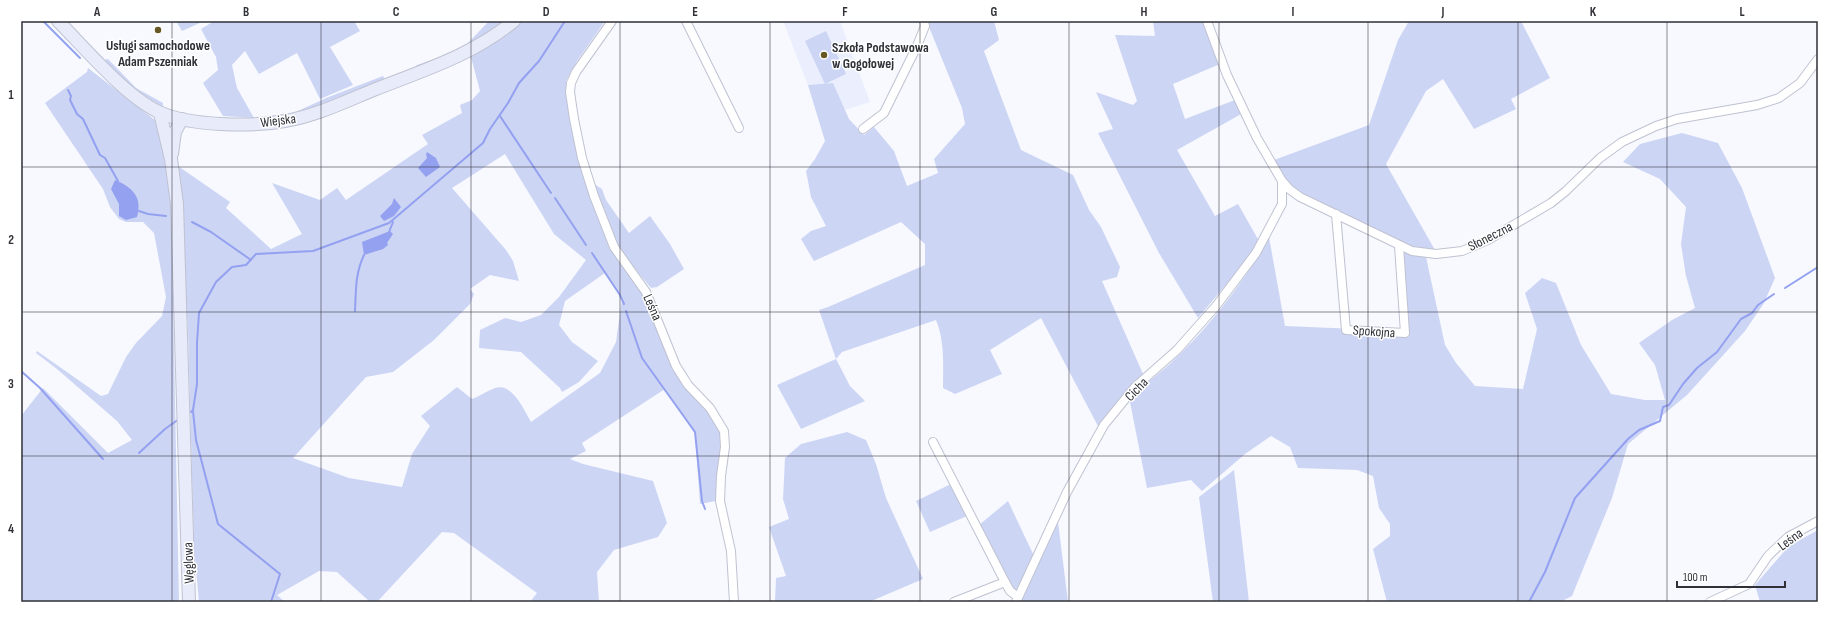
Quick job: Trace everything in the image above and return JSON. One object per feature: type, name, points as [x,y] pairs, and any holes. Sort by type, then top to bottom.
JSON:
[{"type":"street","name":"Wiejska","points":[[58,21],[132,94],[160,113],[182,119],[207,122],[255,124],[281,122],[304,117],[461,56],[489,40],[514,21]]},
{"type":"street","name":"Leśna","points":[[612,21],[576,72],[571,83],[570,92],[582,158],[609,236],[625,264],[646,292],[676,366],[688,384],[710,408],[724,431],[725,447],[720,496],[723,520],[731,551],[734,602]]},
{"type":"street","points":[[686,21],[739,128]]},
{"type":"street","points":[[863,129],[876,121],[884,113],[917,46],[925,26],[924,21]]},
{"type":"street","name":"Słoneczna","points":[[1207,21],[1236,93],[1257,138],[1282,181],[1289,189],[1298,196],[1399,246],[1417,252],[1436,254],[1462,251],[1478,245],[1551,203],[1566,191],[1600,158],[1622,142],[1651,128],[1677,118],[1757,105],[1775,100],[1790,92],[1800,83],[1818,59]]},
{"type":"street","points":[[160,113],[171,159]]},
{"type":"street","points":[[171,159],[175,132],[182,119]]},
{"type":"street","name":"Węglowa","points":[[171,159],[177,210],[189,602]]},
{"type":"street","name":"Cicha","points":[[933,442],[1004,582],[1017,599],[1068,492],[1104,425],[1135,387],[1177,350],[1216,306],[1256,253],[1282,204],[1282,181]]},
{"type":"street","points":[[1282,204],[1298,196]]},
{"type":"street","name":"Spokojna","points":[[1336,214],[1346,330],[1405,334],[1399,246]]},
{"type":"street","name":"Leśna","points":[[1710,602],[1749,584],[1768,556],[1788,537],[1818,521]]},
{"type":"street","points":[[954,602],[1004,582]]},
{"type":"shaded area","points":[[176,21],[204,21],[182,31]]},
{"type":"shaded area","points":[[214,21],[354,21],[360,31],[330,47],[353,85],[320,99],[297,53],[259,74],[245,51],[232,65],[237,88],[254,118],[223,116],[203,83],[218,70],[216,57],[201,29]]},
{"type":"shaded area","points":[[489,21],[506,21],[485,36],[455,52],[467,44]]},
{"type":"shaded area","points":[[520,21],[605,21],[577,61],[566,81],[567,92],[599,220],[609,247],[638,287],[653,312],[676,375],[708,411],[721,434],[722,452],[716,501],[700,504],[695,434],[665,389],[582,443],[586,451],[570,459],[583,464],[653,481],[667,523],[658,537],[614,550],[597,572],[599,602],[530,602],[537,593],[454,533],[442,532],[377,602],[370,602],[337,572],[319,571],[277,595],[285,602],[199,602],[194,547],[188,328],[175,164],[230,202],[226,208],[271,249],[302,234],[272,183],[320,200],[337,188],[346,200],[428,144],[422,135],[462,113],[460,105],[472,100],[480,91],[471,57]],"holes":[[[505,154],[554,234],[586,260],[559,297],[541,315],[521,322],[505,318],[480,330],[479,348],[521,352],[560,388],[562,392],[579,382],[598,361],[572,342],[559,325],[565,301],[605,273],[622,299],[616,342],[600,373],[531,422],[517,398],[507,389],[501,387],[495,388],[472,399],[457,387],[421,416],[430,426],[412,454],[402,487],[349,478],[293,458],[366,377],[393,372],[434,340],[470,304],[474,294],[470,289],[490,275],[519,281],[513,261],[506,250],[452,188]]]},
{"type":"shaded area","name":"Szkoła Podstawowa w Gogołowej","points":[[783,21],[840,21],[870,102],[845,110],[833,84],[808,85]]},
{"type":"shaded area","points":[[928,21],[994,21],[999,40],[984,51],[1021,150],[1073,175],[1089,210],[1101,227],[1120,267],[1117,277],[1102,281],[1143,374],[1099,428],[1041,318],[990,350],[1002,374],[955,394],[943,388],[942,345],[936,320],[842,352],[836,359],[819,310],[925,265],[925,244],[901,222],[814,261],[801,239],[811,231],[826,226],[811,197],[806,171],[825,141],[808,85],[833,83],[849,119],[864,135],[874,127],[894,151],[907,186],[938,173],[934,159],[965,124],[962,108],[929,27]]},
{"type":"shaded area","points":[[1153,21],[1204,21],[1220,64],[1173,84],[1185,119],[1235,100],[1243,113],[1177,150],[1215,216],[1238,204],[1259,241],[1239,269],[1198,318],[1159,253],[1098,133],[1113,129],[1096,92],[1133,105],[1137,101],[1115,35],[1155,36]]},
{"type":"shaded area","points":[[1409,21],[1521,21],[1550,78],[1511,99],[1516,109],[1474,129],[1443,79],[1426,91],[1386,164],[1435,250],[1422,249],[1405,244],[1296,190],[1285,179],[1274,160],[1369,125],[1398,40]]},
{"type":"shaded area","points":[[826,31],[846,74],[825,84],[805,41]]},
{"type":"shaded area","points":[[450,54],[439,59],[415,68],[417,65]]},
{"type":"shaded area","points":[[108,59],[136,88],[163,103],[163,107],[135,90],[104,60]]},
{"type":"shaded area","points":[[88,68],[155,120],[159,130],[171,199],[179,602],[21,602],[21,416],[43,388],[108,453],[132,440],[117,421],[57,369],[36,353],[37,351],[101,396],[108,394],[126,357],[136,343],[162,316],[166,297],[154,233],[143,222],[126,222],[119,219],[110,207],[103,189],[45,103],[87,72]]},
{"type":"shaded area","points":[[383,76],[385,79],[348,95],[298,112],[326,98]]},
{"type":"shaded area","points":[[1682,133],[1718,143],[1742,188],[1775,278],[1764,303],[1745,331],[1687,395],[1628,444],[1612,498],[1572,596],[1560,602],[1387,602],[1373,549],[1390,536],[1390,524],[1379,508],[1373,476],[1357,470],[1298,468],[1290,447],[1271,436],[1245,454],[1202,491],[1191,480],[1147,488],[1129,397],[1171,363],[1202,331],[1239,285],[1269,237],[1285,326],[1404,331],[1403,252],[1426,257],[1445,345],[1456,363],[1475,386],[1523,389],[1537,329],[1525,293],[1542,278],[1556,283],[1581,345],[1611,394],[1645,400],[1665,400],[1655,365],[1639,343],[1672,320],[1695,308],[1686,276],[1681,244],[1686,207],[1660,179],[1623,162],[1640,144]]},
{"type":"shaded area","points":[[594,184],[602,189],[606,200],[629,233],[650,216],[670,244],[684,269],[657,287],[651,288],[630,263],[619,246],[607,220]]},
{"type":"shaded area","points":[[836,359],[850,386],[865,401],[801,429],[777,385]]},
{"type":"shaded area","points":[[847,432],[866,440],[876,464],[886,498],[923,579],[869,602],[775,602],[776,578],[786,576],[769,527],[789,519],[783,499],[785,458],[801,444]]},
{"type":"shaded area","points":[[1234,470],[1249,602],[1213,602],[1199,497]]},
{"type":"shaded area","points":[[951,484],[967,516],[930,532],[916,501]]},
{"type":"shaded area","points":[[1008,501],[1034,556],[1016,590],[1012,589],[979,525]]},
{"type":"shaded area","points":[[1058,522],[1068,602],[1020,602]]},
{"type":"shaded area","points":[[1818,530],[1818,602],[1760,602],[1755,585],[1789,546]]},
{"type":"water","points":[[427,152],[436,158],[440,167],[426,177],[418,168],[427,158]]},
{"type":"water","points":[[115,180],[126,186],[135,194],[138,204],[137,217],[126,220],[119,216],[119,204],[111,189]]},
{"type":"water","points":[[394,198],[401,207],[394,216],[384,221],[380,216],[392,204]]},
{"type":"water","points":[[390,231],[393,234],[387,243],[388,245],[383,249],[364,255],[362,242]]},
{"type":"waterway","points":[[43,21],[80,58]]},
{"type":"waterway","points":[[191,412],[193,410],[197,384],[199,313],[216,282],[232,267],[246,265],[256,254],[313,251],[389,223],[483,143],[490,129],[508,103],[519,83],[539,61],[565,21]]},
{"type":"waterway","points":[[68,90],[71,96],[70,100],[77,114],[83,119],[100,155],[105,158],[118,181]]},
{"type":"waterway","points":[[500,116],[551,193]]},
{"type":"waterway","points":[[555,198],[586,245]]},
{"type":"waterway","points":[[139,211],[148,214],[166,216]]},
{"type":"waterway","points":[[192,222],[211,232],[251,260]]},
{"type":"waterway","points":[[389,232],[393,222]]},
{"type":"waterway","points":[[592,253],[620,295],[624,304]]},
{"type":"waterway","points":[[355,311],[357,276],[364,255]]},
{"type":"waterway","points":[[1785,288],[1818,267]]},
{"type":"waterway","points":[[1529,602],[1545,572],[1575,498],[1628,439],[1639,430],[1660,421],[1663,407],[1669,405],[1683,384],[1697,368],[1717,352],[1741,319],[1752,313],[1758,305],[1774,294]]},
{"type":"waterway","points":[[626,311],[642,358],[695,432],[702,501],[705,509]]},
{"type":"waterway","points":[[21,371],[40,388],[103,459]]},
{"type":"waterway","points":[[193,411],[196,440],[218,524],[280,574],[271,602]]},
{"type":"waterway","points":[[139,453],[165,429],[179,419]]},
{"type":"place","name":"Usługi samochodowe Adam Pszenniak","points":[[158,30]]},
{"type":"place","name":"Szkoła Podstawowa w Gogołowej","points":[[824,55]]}]
